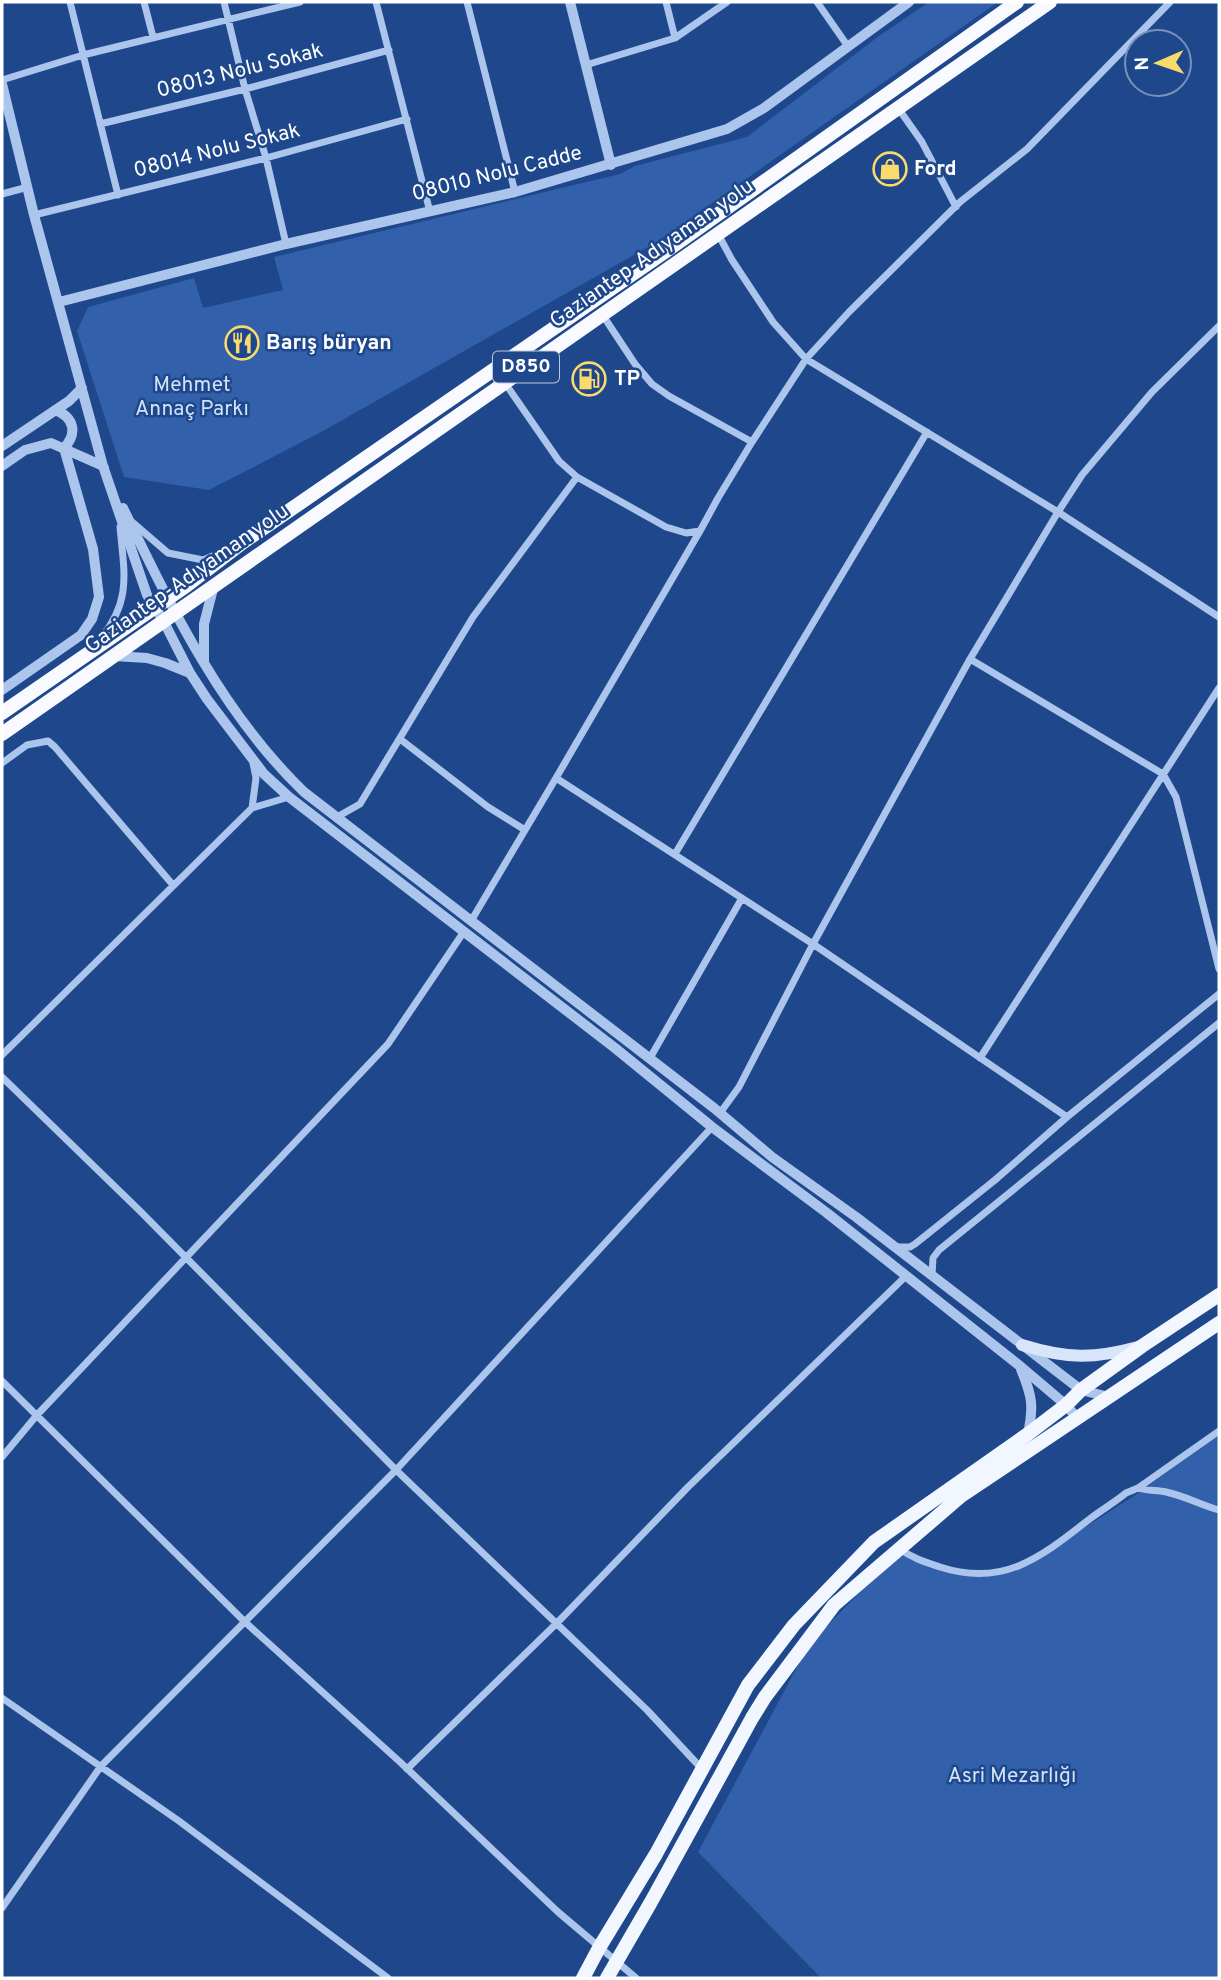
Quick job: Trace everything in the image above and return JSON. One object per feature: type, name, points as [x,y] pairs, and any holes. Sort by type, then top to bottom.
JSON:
[{"type":"highway","name":"Gaziantep-Adıyaman yolu","points":[[2,734],[114,656],[242,543],[669,249],[1017,2]]},
{"type":"highway","name":"Gaziantep-Adıyaman yolu","points":[[2,713],[154,608],[168,610],[214,585],[1050,2]]},
{"type":"main road","points":[[583,1978],[656,1854],[748,1685],[794,1625],[874,1542],[1028,1434],[1081,1390],[1142,1346],[1219,1295]]},
{"type":"main road","points":[[607,1978],[765,1697],[834,1605],[961,1496],[1219,1323]]},
{"type":"main road","points":[[1022,1345],[1069,1356],[1107,1355],[1142,1346]]},
{"type":"street","points":[[70,2],[118,195]]},
{"type":"street","points":[[144,2],[153,37]]},
{"type":"street","points":[[224,2],[286,244]]},
{"type":"street","points":[[154,608],[147,595],[103,466],[34,215],[2,82],[83,55],[300,2]]},
{"type":"street","points":[[376,2],[430,212]]},
{"type":"street","points":[[467,2],[515,192]]},
{"type":"street","points":[[570,2],[611,165]]},
{"type":"street","points":[[666,2],[676,38]]},
{"type":"street","points":[[586,65],[676,38],[727,2]]},
{"type":"street","points":[[817,2],[848,45]]},
{"type":"street","name":"08010 Nolu Cadde","points":[[58,302],[286,244],[515,192],[727,129],[764,108],[909,2]]},
{"type":"street","points":[[471,921],[718,498],[806,359],[849,312],[956,206],[1027,149],[1170,2]]},
{"type":"street","name":"08013 Nolu Sokak","points":[[100,124],[389,50]]},
{"type":"street","points":[[898,108],[922,142],[956,206]]},
{"type":"street","name":"08014 Nolu Sokak","points":[[34,215],[266,158],[407,119]]},
{"type":"street","points":[[2,194],[28,187]]},
{"type":"street","points":[[718,234],[773,322],[806,359],[1058,512],[1219,617]]},
{"type":"street","points":[[602,314],[635,364],[652,384],[752,442]]},
{"type":"street","points":[[720,1113],[739,1087],[813,944],[970,659],[1058,512],[1082,475],[1152,393],[1219,326]]},
{"type":"street","points":[[505,383],[559,461],[577,477],[666,527],[686,533],[700,531]]},
{"type":"street","points":[[2,446],[82,388]]},
{"type":"street","points":[[55,410],[70,419],[71,438],[64,448]]},
{"type":"street","points":[[675,854],[927,432]]},
{"type":"street","points":[[2,466],[25,450],[51,443],[103,466],[168,610],[190,673],[264,774],[289,797],[463,933],[827,1213],[1020,1366],[1066,1405],[1078,1419]]},
{"type":"street","points":[[2,690],[81,635],[92,619],[99,597],[93,549],[64,448]]},
{"type":"street","points":[[337,817],[360,804],[473,617],[577,477]]},
{"type":"street","points":[[92,651],[113,624],[121,604],[124,565],[119,512]]},
{"type":"street","points":[[129,519],[168,553],[184,557],[203,560],[242,543]]},
{"type":"street","points":[[204,661],[204,624],[214,585]]},
{"type":"street","points":[[168,610],[204,661],[244,726],[304,792],[650,1058],[772,1157],[895,1247],[1081,1390],[1109,1397]]},
{"type":"street","points":[[114,656],[147,658],[190,673]]},
{"type":"street","points":[[970,659],[1163,774],[1176,797],[1219,969]]},
{"type":"street","points":[[980,1058],[1219,688]]},
{"type":"street","points":[[400,739],[488,807],[525,830]]},
{"type":"street","points":[[2,763],[27,746],[48,741],[173,885]]},
{"type":"street","points":[[252,759],[256,778],[253,808]]},
{"type":"street","points":[[556,778],[813,944],[1068,1117]]},
{"type":"street","points":[[2,1055],[253,808],[289,797]]},
{"type":"street","points":[[650,1058],[742,898]]},
{"type":"street","points":[[2,1457],[37,1415],[388,1044],[463,933]]},
{"type":"street","points":[[895,1247],[903,1248],[915,1244],[1219,994]]},
{"type":"street","points":[[932,1276],[933,1258],[939,1250],[1219,1023]]},
{"type":"street","points":[[2,1077],[186,1257],[396,1470],[647,1710],[702,1769]]},
{"type":"street","points":[[2,1908],[101,1766],[396,1470],[712,1127]]},
{"type":"street","points":[[407,1769],[557,1623],[688,1487],[906,1276]]},
{"type":"street","points":[[1020,1366],[1031,1394],[1032,1417],[1028,1434]]},
{"type":"street","points":[[2,1381],[245,1622],[407,1769],[558,1912],[636,1978]]},
{"type":"street","points":[[899,1549],[911,1557],[965,1574],[991,1574],[1026,1563],[1219,1431]]},
{"type":"street","points":[[1138,1488],[1170,1493],[1219,1510]]},
{"type":"street","points":[[2,1698],[178,1821],[388,1978]]},
{"type":"green space","name":"Mehmet Annaç Parkı","points":[[929,2],[998,2],[655,243],[323,431],[209,490],[124,477],[77,331],[88,307],[194,278],[203,308],[283,290],[274,257],[620,174],[635,166],[747,137],[879,36]]},
{"type":"green space","name":"Asri Mezarlığı","points":[[1219,1434],[1219,1978],[821,1978],[698,1852],[809,1645],[900,1550],[966,1575],[1026,1565],[1137,1494]]},
{"type":"place","name":"Ford","points":[[890,169]]},
{"type":"place","name":"Barış büryan","points":[[242,343]]},
{"type":"place","name":"TP","points":[[589,379]]}]
